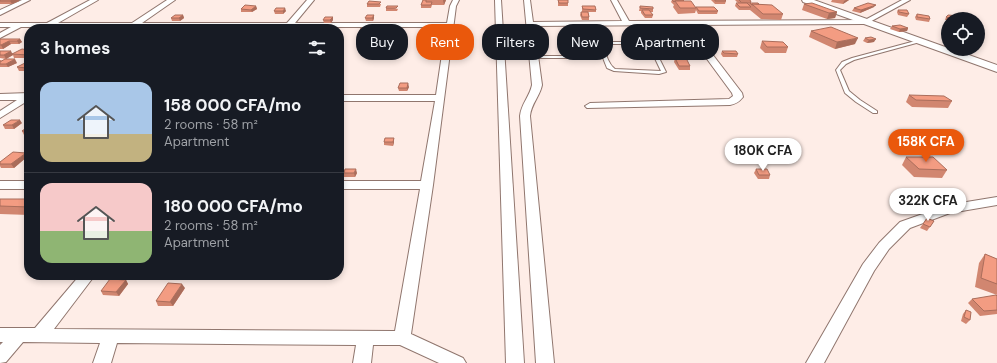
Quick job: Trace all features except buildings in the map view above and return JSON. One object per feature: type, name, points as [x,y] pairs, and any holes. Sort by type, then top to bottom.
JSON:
[{"type":"street","points":[[0,13],[27,0]]},
{"type":"street","points":[[50,24],[95,0]]},
{"type":"street","points":[[136,24],[172,0]]},
{"type":"street","points":[[290,24],[311,0]]},
{"type":"street","points":[[451,24],[453,6],[456,0]]},
{"type":"street","points":[[498,0],[515,363]]},
{"type":"street","points":[[527,0],[531,24]]},
{"type":"street","points":[[614,0],[627,24],[866,22],[907,0]]},
{"type":"street","points":[[806,0],[997,69]]},
{"type":"street","points":[[590,106],[730,102],[735,100],[738,97],[737,94],[684,23]]},
{"type":"street","points":[[549,24],[621,24]]},
{"type":"street","points":[[0,25],[24,25]]},
{"type":"street","points":[[0,36],[20,25]]},
{"type":"street","points":[[344,27],[416,26]]},
{"type":"street","points":[[402,338],[446,60]]},
{"type":"street","points":[[534,60],[536,92],[525,110],[525,116],[545,363]]},
{"type":"street","points":[[0,97],[24,96]]},
{"type":"street","points":[[344,98],[440,98]]},
{"type":"street","points":[[0,115],[24,99]]},
{"type":"street","points":[[0,185],[24,185]]},
{"type":"street","points":[[344,185],[426,185]]},
{"type":"street","points":[[815,363],[868,268],[884,246],[905,225],[948,209],[997,202]]},
{"type":"street","points":[[39,335],[84,280]]},
{"type":"street","points":[[0,335],[402,338],[457,363]]},
{"type":"street","points":[[0,357],[19,335]]},
{"type":"street","points":[[102,363],[111,336]]},
{"type":"street","points":[[362,363],[365,338]]},
{"type":"lane","points":[[875,112],[847,92],[838,70],[844,63],[853,59],[919,42]]},
{"type":"lane","points":[[603,43],[648,44],[651,45],[664,72],[644,73],[614,70],[609,67],[605,57],[602,45],[603,43]]}]
